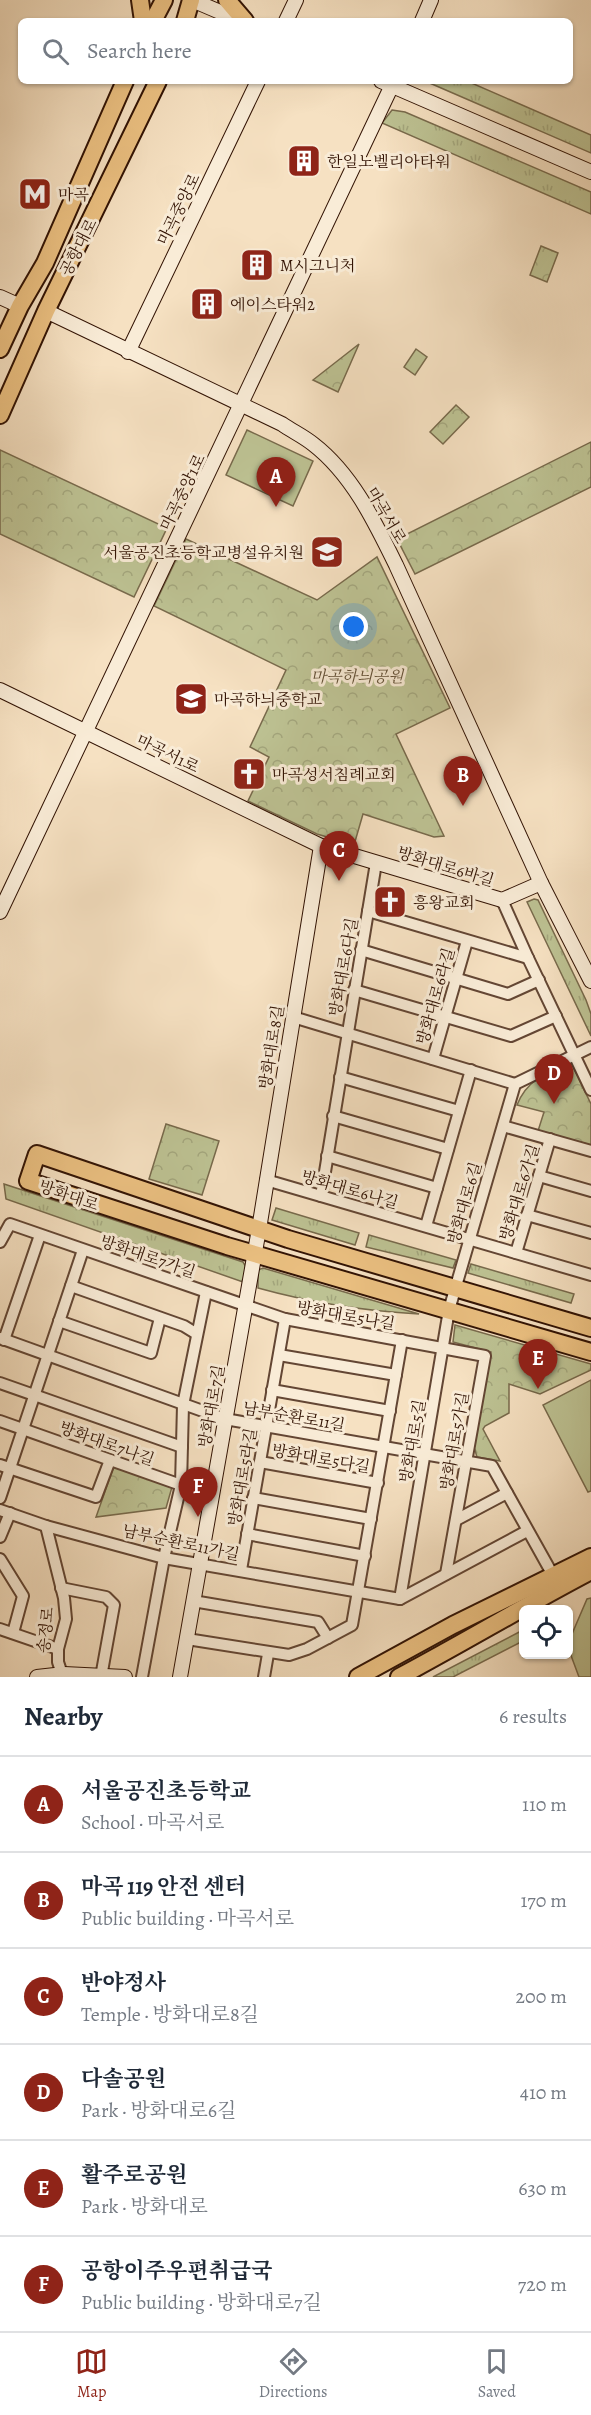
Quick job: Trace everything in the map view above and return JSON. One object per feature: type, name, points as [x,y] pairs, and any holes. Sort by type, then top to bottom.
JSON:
[{"type":"main road","points":[[140,0],[143,18]]},
{"type":"main road","points":[[155,18],[164,0]]},
{"type":"main road","points":[[186,18],[191,0]]},
{"type":"main road","points":[[228,0],[241,18]]},
{"type":"main road","name":"공항대로","points":[[0,349],[20,306],[45,263],[124,84]]},
{"type":"main road","name":"공항대로","points":[[0,415],[46,311],[157,84]]},
{"type":"main road","name":"방화대로","points":[[591,1328],[288,1239],[37,1154],[28,1181],[254,1254],[591,1352]]},
{"type":"main road","points":[[453,1625],[502,1593],[591,1545]]},
{"type":"main road","points":[[359,1677],[453,1625],[591,1557]]},
{"type":"main road","points":[[399,1677],[463,1643],[516,1610],[591,1571]]},
{"type":"main road","points":[[549,1605],[591,1583]]},
{"type":"main road","points":[[463,1643],[519,1620]]},
{"type":"street","points":[[191,0],[236,18]]},
{"type":"street","points":[[287,18],[296,0]]},
{"type":"street","points":[[423,18],[431,0]]},
{"type":"street","name":"마곡중앙로","points":[[128,352],[257,84]]},
{"type":"street","name":"마곡중앙1로","points":[[0,912],[241,406],[389,84]]},
{"type":"street","points":[[391,84],[591,172]]},
{"type":"street","points":[[0,297],[20,306]]},
{"type":"street","name":"마곡서로","points":[[46,311],[282,424],[313,444],[337,467],[360,499],[396,565],[541,883],[591,981]]},
{"type":"street","name":"마곡서1로","points":[[0,690],[321,846]]},
{"type":"street","name":"방화대로6바길","points":[[321,846],[502,900],[591,1090]]},
{"type":"street","name":"방화대로8길","points":[[254,1254],[321,846]]},
{"type":"street","name":"방화대로6다길","points":[[321,1196],[346,1033],[376,862]]},
{"type":"street","points":[[502,900],[541,883]]},
{"type":"street","points":[[368,911],[528,958]]},
{"type":"street","name":"방화대로6라길","points":[[432,1059],[467,941]]},
{"type":"street","points":[[361,950],[508,994],[538,980]]},
{"type":"street","points":[[354,990],[511,1036],[556,1016]]},
{"type":"street","name":"방화대로6라길","points":[[293,1017],[515,1083]]},
{"type":"street","points":[[515,1083],[591,1047]]},
{"type":"street","points":[[426,1226],[471,1070]]},
{"type":"street","points":[[340,1077],[459,1111]]},
{"type":"street","name":"방화대로6길","points":[[454,1288],[515,1083]]},
{"type":"street","points":[[333,1116],[448,1149]]},
{"type":"street","points":[[502,1126],[591,1150]]},
{"type":"street","name":"방화대로6가길","points":[[516,1253],[550,1139]]},
{"type":"street","points":[[327,1156],[437,1188]]},
{"type":"street","points":[[539,1176],[591,1191]]},
{"type":"street","name":"방화대로6나길","points":[[266,1180],[469,1239]]},
{"type":"street","points":[[527,1215],[591,1233]]},
{"type":"street","name":"방화대로7가길","points":[[0,1242],[10,1224],[245,1306]]},
{"type":"street","points":[[2,1339],[40,1235]]},
{"type":"street","name":"방화대로6가길","points":[[469,1239],[591,1275]]},
{"type":"street","points":[[0,1498],[5,1467],[23,1429],[83,1250]]},
{"type":"street","name":"방화대로7길","points":[[180,1677],[254,1254]]},
{"type":"street","points":[[71,1286],[184,1326],[197,1335]]},
{"type":"street","name":"방화대로5길","points":[[400,1599],[454,1288]]},
{"type":"street","points":[[142,1677],[164,1558],[181,1485],[183,1406],[206,1292]]},
{"type":"street","name":"방화대로5나길","points":[[245,1306],[285,1319],[442,1348]]},
{"type":"street","points":[[59,1322],[151,1353],[160,1318]]},
{"type":"street","name":"방화대로5라길","points":[[241,1570],[285,1319]]},
{"type":"street","name":"남부순환로11길","points":[[2,1339],[183,1406],[225,1419],[492,1466],[549,1568]]},
{"type":"street","name":"방화대로5다길","points":[[359,1591],[402,1341]]},
{"type":"street","name":"방화대로5가길","points":[[442,1348],[485,1356],[446,1574]]},
{"type":"street","points":[[279,1355],[396,1375]]},
{"type":"street","name":"방화대로7나길","points":[[0,1383],[182,1447]]},
{"type":"street","points":[[272,1390],[390,1411]]},
{"type":"street","name":"방화대로7나길","points":[[0,1422],[181,1485]]},
{"type":"street","points":[[5,1467],[96,1497],[110,1460]]},
{"type":"street","name":"방화대로5다길","points":[[260,1462],[378,1483]]},
{"type":"street","points":[[456,1520],[507,1493]]},
{"type":"street","points":[[253,1498],[371,1519]]},
{"type":"street","points":[[0,1537],[5,1511]]},
{"type":"street","name":"남부순환로11가길","points":[[5,1511],[46,1526],[164,1558],[400,1599]]},
{"type":"street","name":"송정로","points":[[46,1526],[62,1588],[66,1619],[58,1649],[58,1662],[64,1676]]},
{"type":"street","points":[[400,1599],[527,1531]]},
{"type":"street","points":[[247,1534],[365,1556]]},
{"type":"street","points":[[0,1559],[23,1596],[13,1633]]},
{"type":"street","name":"송정로","points":[[62,1588],[106,1597],[114,1605],[101,1676]]},
{"type":"street","points":[[187,1640],[268,1654],[289,1655],[352,1625],[359,1591]]},
{"type":"street","points":[[193,1600],[318,1622],[328,1638]]},
{"type":"street","points":[[0,1629],[58,1649]]},
{"type":"street","points":[[264,1677],[268,1654]]},
{"type":"street","name":"송정로","points":[[37,1677],[125,1677]]},
{"type":"green space","points":[[432,84],[474,84],[591,135],[591,153]]},
{"type":"green space","points":[[392,110],[405,112],[591,192],[591,214],[382,123]]},
{"type":"green space","points":[[541,246],[558,253],[547,282],[530,275]]},
{"type":"green space","points":[[359,344],[338,392],[313,380]]},
{"type":"green space","points":[[416,349],[427,357],[415,375],[404,367]]},
{"type":"green space","points":[[456,405],[469,417],[443,444],[430,432]]},
{"type":"green space","points":[[247,430],[313,461],[293,506],[226,475]]},
{"type":"green space","points":[[591,442],[591,487],[415,574],[397,539]]},
{"type":"green space","points":[[0,450],[167,528],[134,597],[0,534]]},
{"type":"green space","name":"마곡하늬공원","points":[[186,539],[317,600],[377,557],[450,708],[396,734],[444,836],[434,837],[363,814],[354,845],[317,834],[248,801],[269,757],[250,747],[286,670],[154,606]]},
{"type":"green space","points":[[538,900],[586,1000],[591,1014],[591,1036],[527,902]]},
{"type":"green space","points":[[571,1063],[591,1104],[591,1145],[538,1131],[544,1112],[517,1105],[532,1083],[546,1073]]},
{"type":"green space","points":[[166,1124],[219,1141],[202,1195],[149,1179]]},
{"type":"green space","points":[[4,1184],[243,1262],[246,1267],[243,1282],[6,1199]]},
{"type":"green space","points":[[276,1208],[359,1233],[355,1245],[272,1220]]},
{"type":"green space","points":[[369,1235],[456,1260],[453,1268],[366,1247]]},
{"type":"green space","points":[[471,1264],[574,1294],[571,1303],[468,1273]]},
{"type":"green space","points":[[263,1268],[419,1314],[338,1306],[258,1288],[258,1270]]},
{"type":"green space","points":[[455,1325],[591,1364],[591,1370],[540,1394],[509,1384],[509,1413],[483,1429],[500,1461],[477,1457],[474,1447],[491,1352],[453,1342]]},
{"type":"green space","points":[[591,1380],[591,1491],[588,1492],[543,1405]]},
{"type":"green space","points":[[114,1466],[172,1487],[166,1508],[96,1517]]},
{"type":"green space","points":[[591,1598],[591,1677],[579,1677],[572,1659],[573,1632],[587,1599]]},
{"type":"green space","points":[[519,1632],[519,1643],[453,1677],[433,1677]]},
{"type":"place","name":"한일노벨리아타워","points":[[304,161]]},
{"type":"place","name":"마곡","points":[[35,194]]},
{"type":"place","name":"M시그니처","points":[[257,265]]},
{"type":"place","name":"에이스타워2","points":[[207,304]]},
{"type":"place","name":"서울공진초등학교","points":[[276,507]]},
{"type":"place","name":"서울공진초등학교병설유치원","points":[[327,552]]},
{"type":"place","name":"마곡하늬중학교","points":[[191,699]]},
{"type":"place","name":"마곡성서침례교회","points":[[249,774]]},
{"type":"place","name":"마곡 119 안전 센터","points":[[463,806]]},
{"type":"place","name":"반야정사","points":[[339,881]]},
{"type":"place","name":"흥왕교회","points":[[390,902]]},
{"type":"place","name":"다솔공원","points":[[554,1104]]},
{"type":"place","name":"활주로공원","points":[[538,1389]]},
{"type":"place","name":"공항이주우편취급국","points":[[198,1517]]}]
